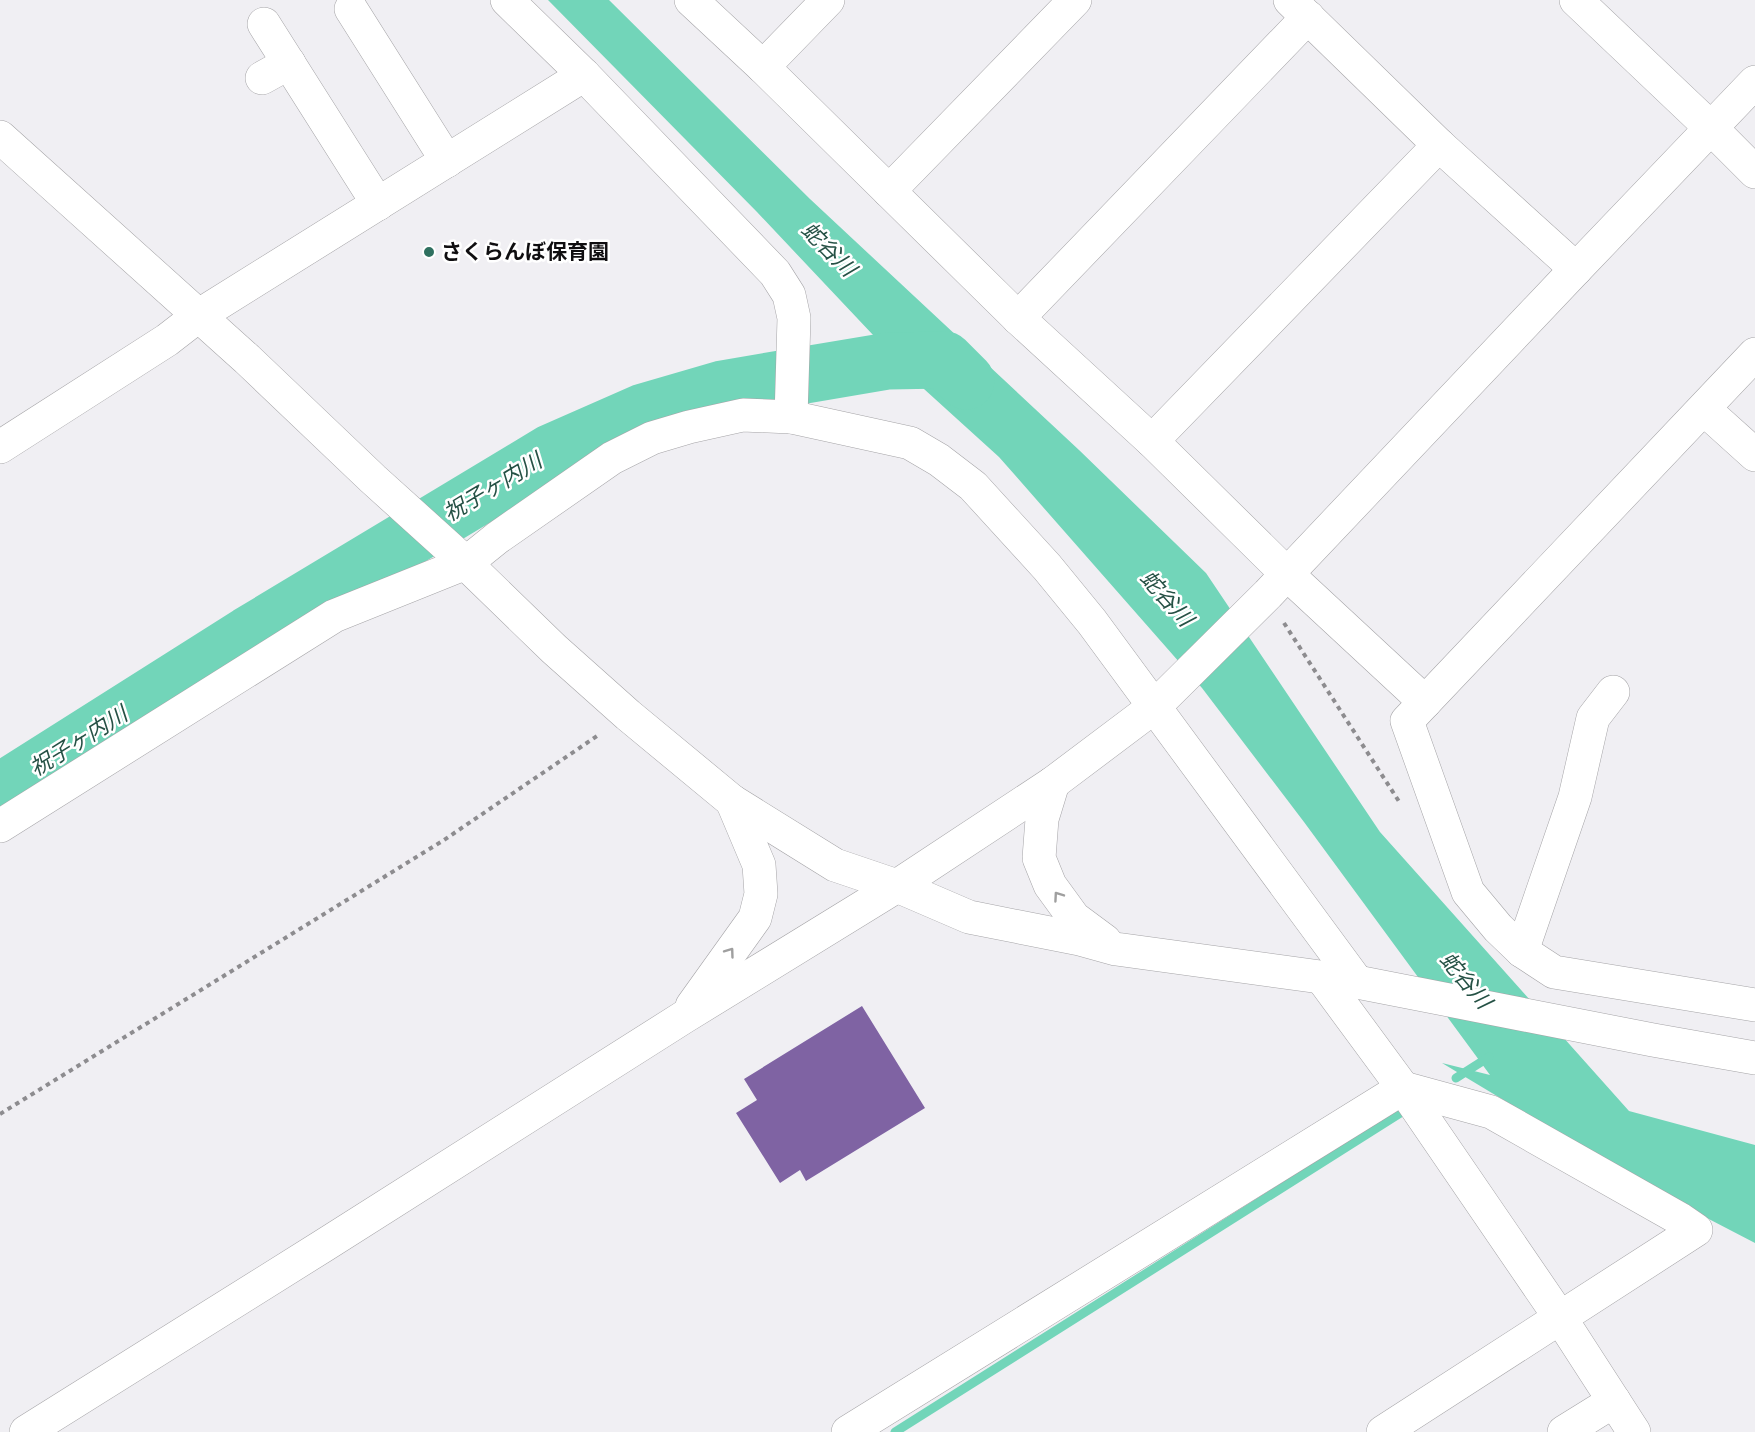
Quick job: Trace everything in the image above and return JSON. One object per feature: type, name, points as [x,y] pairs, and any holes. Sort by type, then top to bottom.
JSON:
[{"type":"street","points":[[507,0],[584,75],[775,273],[789,295],[794,318],[791,417]]},
{"type":"street","points":[[692,0],[1018,318],[1152,441],[1277,584],[1425,702]]},
{"type":"street","points":[[763,67],[828,0]]},
{"type":"street","points":[[889,191],[1075,0]]},
{"type":"street","points":[[1576,0],[1755,172]]},
{"type":"street","points":[[351,9],[447,161]]},
{"type":"street","points":[[1018,318],[1299,9],[1439,145],[1576,268]]},
{"type":"street","points":[[264,24],[275,71],[378,204]]},
{"type":"street","points":[[0,447],[167,340],[198,316],[584,75]]},
{"type":"street","points":[[26,1432],[684,1017],[897,886],[1053,783],[1154,707],[1277,584],[1755,82]]},
{"type":"street","points":[[0,137],[247,359],[554,649],[628,715],[732,801],[835,865],[897,886],[969,917],[1080,939],[1116,949],[1357,982],[1755,1058]]},
{"type":"street","points":[[1152,441],[1439,145]]},
{"type":"street","points":[[1755,354],[1407,721],[1468,892],[1498,928],[1522,951],[1554,972],[1755,1005]]},
{"type":"street","points":[[1704,409],[1755,455]]},
{"type":"street","points":[[0,826],[334,616],[461,559],[497,538],[612,458],[652,438],[689,427],[743,415],[791,417],[910,443],[939,460],[973,486],[1047,567],[1084,613],[1357,982]]},
{"type":"street","points":[[1522,951],[1575,797],[1593,718],[1613,692]]},
{"type":"street","points":[[1053,783],[1042,819],[1040,858],[1050,885],[1074,918],[1116,949]]},
{"type":"street","points":[[684,1017],[755,918],[761,894],[759,865],[732,801]]},
{"type":"street","points":[[1322,978],[1403,1088],[1561,1319],[1634,1432]]},
{"type":"street","points":[[848,1432],[1403,1088],[1491,1112],[1696,1230],[1383,1432]]},
{"type":"street","points":[[1564,1432],[1614,1401]]},
{"type":"path","points":[[1277,584],[1293,640],[1405,811]]},
{"type":"path","points":[[0,1113],[444,840],[628,715]]},
{"type":"water","name":"蛇谷川","points":[[548,0],[609,0],[810,199],[1079,450],[1206,573],[1380,832],[1629,1111],[1755,1145],[1755,1243],[1653,1190],[1442,1063],[1490,1075],[1304,822],[1202,688],[999,457],[924,389],[757,212]]},
{"type":"building","points":[[862,1006],[925,1108],[806,1181],[800,1170],[780,1183],[736,1113],[757,1100],[744,1079]]},
{"type":"waterway","name":"祝子ヶ内川","points":[[0,792],[248,635],[552,452],[643,412],[722,389],[888,361],[945,360],[966,381]]},
{"type":"waterway","points":[[1456,1078],[1489,1057]]},
{"type":"waterway","points":[[895,1432],[1402,1112]]},
{"type":"place","name":"さくらんぼ保育園","points":[[429,252]]}]
